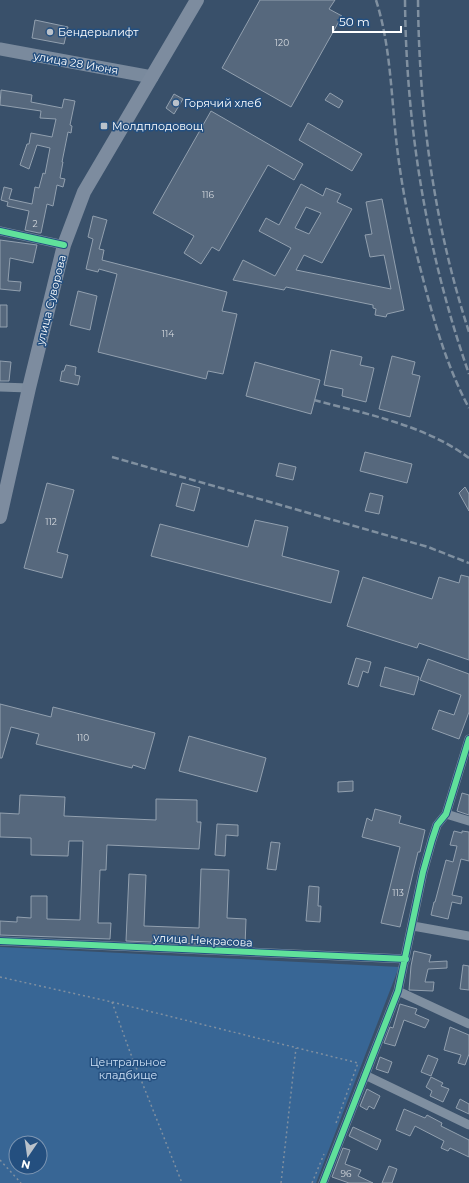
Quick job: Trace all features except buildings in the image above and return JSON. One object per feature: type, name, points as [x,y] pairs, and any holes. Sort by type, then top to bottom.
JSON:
[{"type":"main road","name":"улица Суворова","points":[[0,517],[29,388],[64,245],[84,192],[197,0]]},
{"type":"main road","name":"улица 28 Июня","points":[[0,49],[152,77]]},
{"type":"street","points":[[0,231],[64,245]]},
{"type":"street","points":[[0,386],[29,388]]},
{"type":"street","points":[[324,1183],[398,991],[413,926],[423,872],[432,840],[437,825],[446,814],[469,739]]},
{"type":"street","points":[[446,814],[469,821]]},
{"type":"street","points":[[413,926],[469,936]]},
{"type":"street","name":"улица Некрасова","points":[[0,941],[406,959]]},
{"type":"street","points":[[398,991],[469,1024]]},
{"type":"street","points":[[365,1075],[469,1124]]},
{"type":"path","points":[[0,978],[112,1002],[358,1063],[334,1128]]},
{"type":"path","points":[[112,1002],[130,1052],[182,1183]]},
{"type":"path","points":[[281,1183],[296,1048]]},
{"type":"path","points":[[312,1183],[326,1149]]},
{"type":"path","points":[[0,1160],[21,1183]]},
{"type":"green space","name":"Центральное кладбище","points":[[0,947],[399,967],[316,1183],[0,1183]]},
{"type":"railway","points":[[376,0],[388,57],[400,170],[414,242],[430,306],[441,341],[453,375],[469,408]]},
{"type":"railway","points":[[405,0],[406,48],[410,95],[422,190],[441,283],[469,374]]},
{"type":"railway","points":[[418,0],[421,84],[431,168],[446,251],[469,332]]},
{"type":"railway","points":[[314,400],[374,416],[414,429],[434,437],[469,458]]},
{"type":"railway","points":[[112,457],[428,547],[469,563]]},
{"type":"cycle path","points":[[0,231],[64,245]]},
{"type":"cycle path","points":[[323,1183],[398,991],[423,872],[432,840],[437,825],[446,814],[469,739]]},
{"type":"cycle path","points":[[0,941],[406,959]]},
{"type":"place","name":"Бендерылифт","points":[[50,32]]},
{"type":"place","name":"Горячий хлеб","points":[[176,103]]},
{"type":"place","name":"Молдплодовощ","points":[[104,126]]}]
